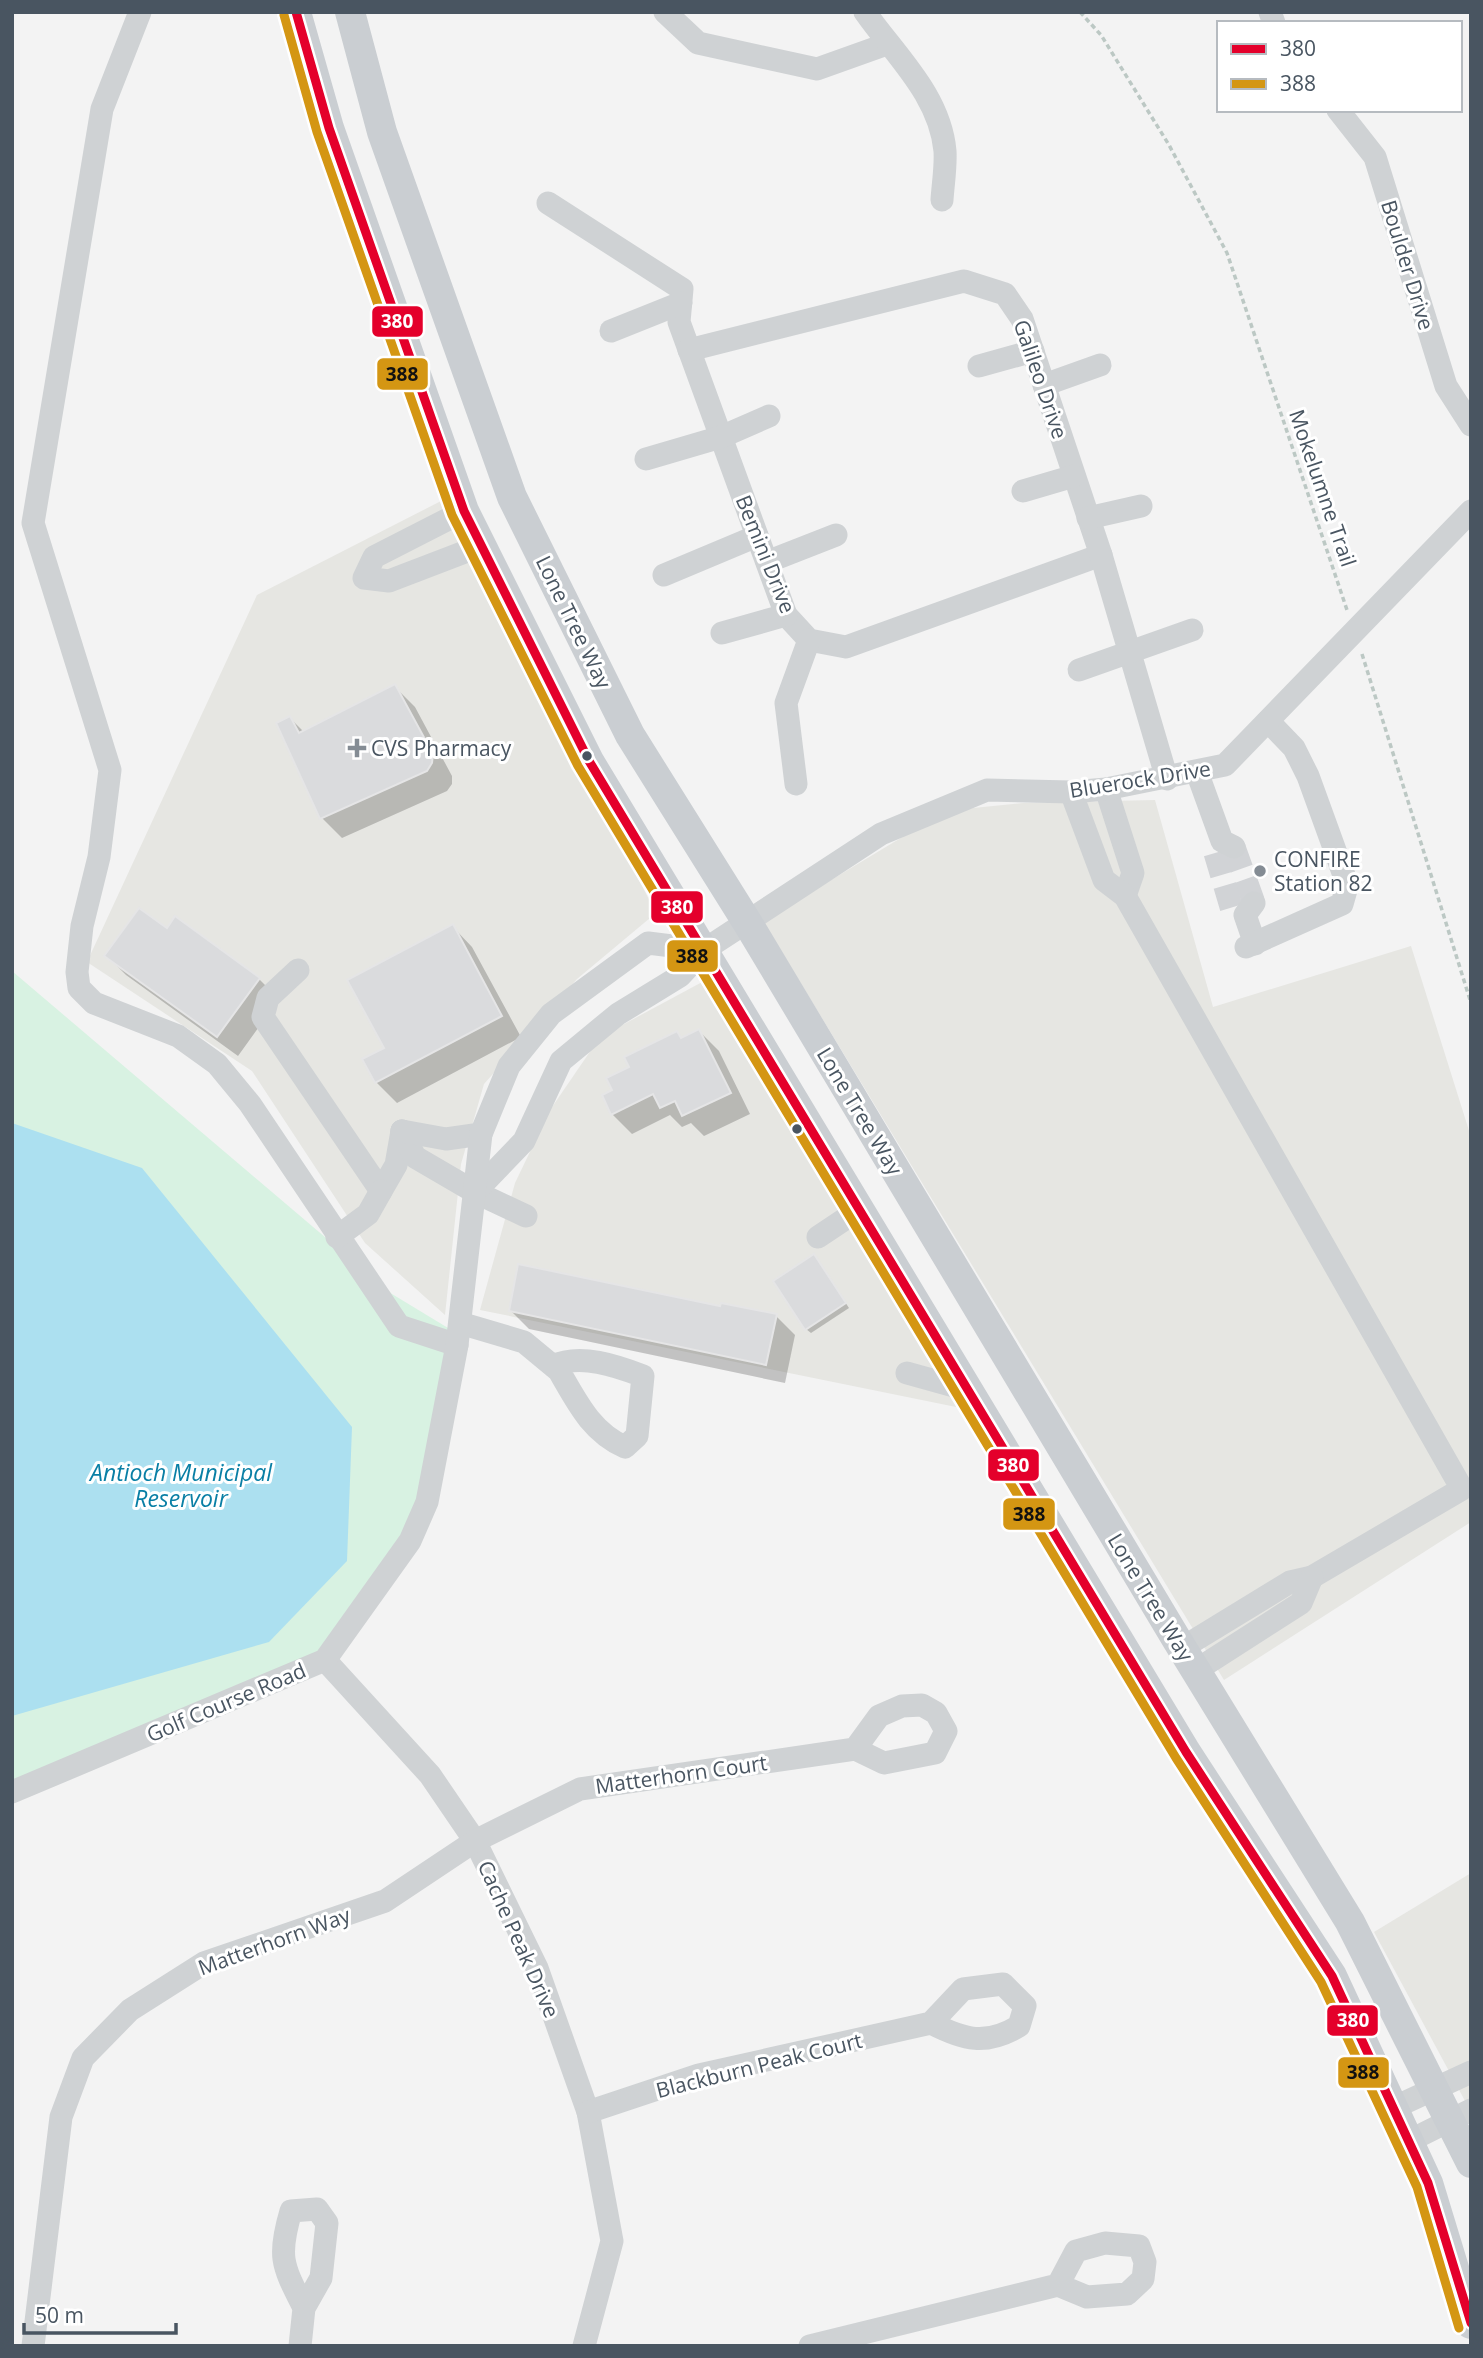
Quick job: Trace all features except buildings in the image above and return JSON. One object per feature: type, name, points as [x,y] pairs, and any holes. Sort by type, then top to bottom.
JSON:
[{"type":"main road","points":[[296,12],[329,128],[464,511],[589,761],[1185,1752],[1332,1976],[1428,2183],[1471,2324]]},
{"type":"main road","name":"Lone Tree Way","points":[[350,12],[382,132],[512,497],[630,735],[747,922],[1189,1660],[1350,1922],[1435,2089],[1461,2115],[1471,2163]]},
{"type":"street","points":[[140,12],[102,109],[33,523],[110,770],[99,857],[82,926],[77,972],[79,988],[94,1003],[178,1036],[217,1064],[250,1104],[398,1326],[524,1342],[553,1366]]},
{"type":"street","points":[[665,12],[698,43],[817,69],[887,44]]},
{"type":"street","points":[[865,12],[887,44],[918,80],[934,112],[945,150],[942,200]]},
{"type":"street","name":"Boulder Drive","points":[[1340,112],[1375,157],[1446,386],[1471,425]]},
{"type":"street","points":[[548,203],[682,296],[611,331]]},
{"type":"street","name":"Galileo Drive","points":[[689,350],[964,281],[1005,294],[1022,319],[1033,351],[1101,555],[1167,779]]},
{"type":"street","name":"Bemini Drive","points":[[682,296],[679,323],[786,615],[809,640]]},
{"type":"street","points":[[979,366],[1033,351]]},
{"type":"street","points":[[1044,385],[1100,365]]},
{"type":"street","points":[[646,459],[721,437],[769,416]]},
{"type":"street","points":[[1023,491],[1074,476]]},
{"type":"street","points":[[1088,518],[1141,506]]},
{"type":"street","points":[[464,511],[374,557],[365,578],[388,581],[483,545]]},
{"type":"street","name":"Bluerock Drive","points":[[704,950],[881,834],[987,790],[1071,792],[1106,789],[1167,779],[1225,765],[1471,511]]},
{"type":"street","points":[[767,562],[836,535]]},
{"type":"street","points":[[664,575],[757,536]]},
{"type":"street","points":[[796,784],[786,703],[809,640],[846,647],[1101,555]]},
{"type":"street","points":[[722,633],[786,615]]},
{"type":"street","points":[[1079,670],[1130,649],[1192,629]]},
{"type":"street","points":[[1244,909],[1250,945],[1328,913],[1342,904],[1346,890],[1345,878],[1308,776],[1294,748],[1268,721]]},
{"type":"street","points":[[1197,772],[1223,847]]},
{"type":"street","points":[[1106,789],[1133,873],[1125,896]]},
{"type":"street","points":[[1071,792],[1104,880],[1125,896],[1462,1489],[1312,1577],[1301,1603],[1189,1660]]},
{"type":"street","name":"Golf Course Road","points":[[12,1792],[325,1660],[410,1541],[427,1502],[458,1334],[481,1134],[509,1066],[551,1014],[648,943],[704,950]]},
{"type":"street","points":[[475,1192],[524,1141],[561,1061],[618,1013],[680,976],[704,950]]},
{"type":"street","points":[[298,970],[268,998],[263,1017],[381,1191]]},
{"type":"street","points":[[337,1237],[368,1214],[397,1165],[402,1131]]},
{"type":"street","points":[[402,1131],[446,1139],[481,1134]]},
{"type":"street","points":[[402,1131],[415,1157],[475,1192],[526,1216]]},
{"type":"street","points":[[818,1237],[860,1209]]},
{"type":"street","points":[[907,1373],[968,1390]]},
{"type":"street","name":"Cache Peak Drive","points":[[325,1660],[430,1775],[475,1841],[537,1968],[588,2112],[612,2241],[584,2346]]},
{"type":"street","name":"Matterhorn Court","points":[[475,1841],[580,1789],[856,1749]]},
{"type":"street","name":"Matterhorn Way","points":[[33,2346],[61,2117],[83,2058],[130,2010],[204,1963],[385,1901],[475,1841]]},
{"type":"street","name":"Blackburn Peak Court","points":[[588,2112],[699,2075],[931,2023]]},
{"type":"street","points":[[1393,2108],[1471,2072]]},
{"type":"street","points":[[1409,2141],[1461,2115]]},
{"type":"street","points":[[810,2346],[1058,2286]]},
{"type":"street","points":[[300,2346],[304,2308]]},
{"type":"path","name":"Mokelumne Trail","points":[[1080,12],[1101,35],[1169,145],[1227,253],[1355,633],[1471,1003]]},
{"type":"shaded area","points":[[443,500],[656,913],[577,979],[484,1084],[461,1164],[445,1315],[365,1243],[252,1071],[87,962],[257,595]]},
{"type":"shaded area","points":[[1155,800],[1213,1007],[1411,946],[1471,1137],[1471,1522],[1224,1680],[763,921],[929,821],[973,808],[1023,803]]},
{"type":"shaded area","points":[[704,981],[961,1408],[480,1310],[515,1183],[550,1110],[600,1037]]},
{"type":"shaded area","points":[[1471,1873],[1471,2112],[1374,1932]]},
{"type":"green space","name":"Antioch Municipal Reservoir","points":[[12,971],[392,1294],[458,1334],[427,1502],[325,1660],[12,1792]]},
{"type":"water","name":"Antioch Municipal Reservoir","points":[[12,1123],[142,1168],[352,1427],[347,1561],[269,1642],[12,1716]]},
{"type":"tunnel","points":[[1234,847],[1254,903]]},
{"type":"tunnel","points":[[1215,853],[1232,910]]},
{"type":"transit line","name":"380","points":[[296,12],[329,128],[464,511],[589,761],[1186,1752],[1332,1976],[1428,2183],[1471,2323]]},
{"type":"transit line","name":"388","points":[[284,15],[317,132],[452,515],[578,766],[1176,1758],[1321,1982],[1417,2187],[1459,2328]]},
{"type":"place","name":"CVS Pharmacy","points":[[357,748]]},
{"type":"place","name":"CONFIRE Station 82","points":[[1260,871]]}]
